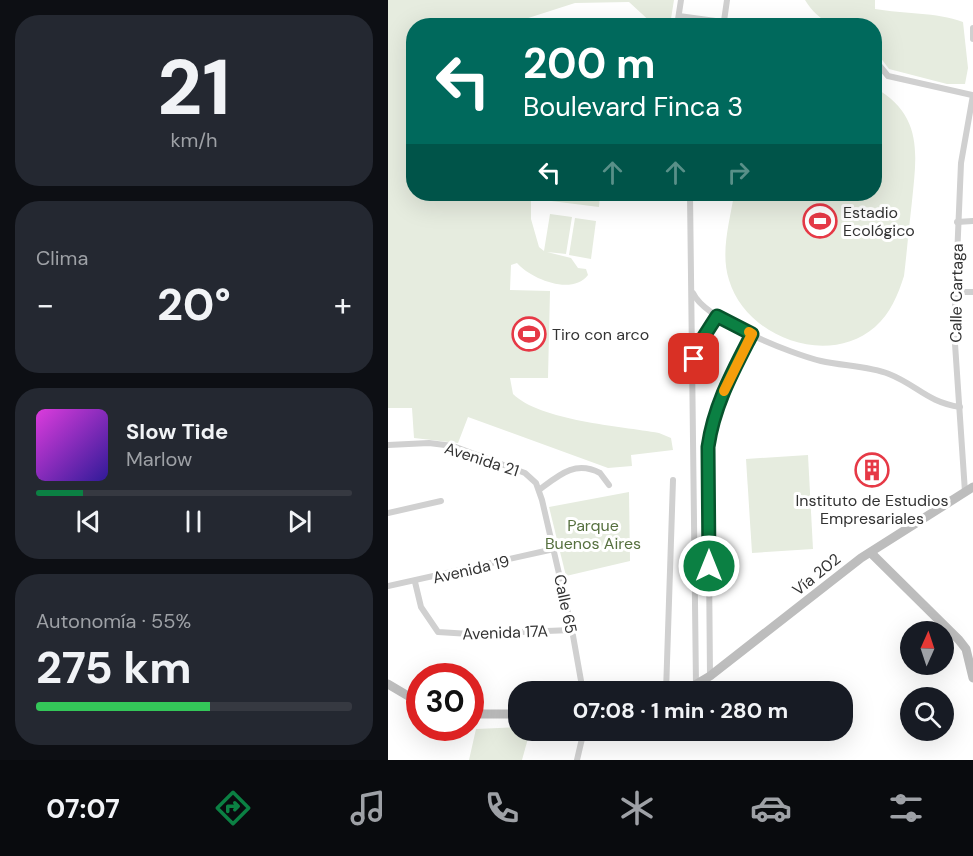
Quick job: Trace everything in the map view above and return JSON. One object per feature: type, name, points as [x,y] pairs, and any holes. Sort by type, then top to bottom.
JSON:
[{"type":"main road","name":"Vía 202","points":[[703,681],[846,569],[969,490]]},
{"type":"main road","points":[[871,553],[960,640],[966,649],[973,678]]},
{"type":"main road","points":[[388,684],[406,695]]},
{"type":"main road","points":[[484,714],[508,714]]},
{"type":"street","points":[[681,0],[679,16],[697,18]]},
{"type":"street","points":[[724,18],[727,0]]},
{"type":"street","points":[[973,28],[973,39]]},
{"type":"street","points":[[882,69],[888,76],[972,95]]},
{"type":"street","name":"Calle Cartaga","points":[[969,490],[954,329],[961,163],[972,95]]},
{"type":"street","points":[[690,201],[694,363],[696,681]]},
{"type":"street","points":[[957,222],[973,221]]},
{"type":"street","points":[[692,291],[698,302],[717,316],[752,334],[819,361],[890,374],[939,404],[960,407]]},
{"type":"street","points":[[955,292],[973,292]]},
{"type":"street","points":[[694,363],[701,341],[717,316]]},
{"type":"street","points":[[710,676],[708,447],[717,408],[752,334]]},
{"type":"street","name":"Avenida 21","points":[[388,445],[429,443],[454,446],[525,473],[538,487]]},
{"type":"street","points":[[538,487],[575,467],[600,473],[609,485]]},
{"type":"street","points":[[666,681],[673,480]]},
{"type":"street","name":"Calle 65","points":[[538,487],[572,630],[581,681]]},
{"type":"street","points":[[388,513],[441,501]]},
{"type":"street","name":"Avenida 19","points":[[388,586],[415,582],[554,549]]},
{"type":"street","name":"Avenida 17A","points":[[415,582],[421,607],[438,632],[470,634],[572,630]]},
{"type":"street","points":[[577,760],[581,741]]},
{"type":"green space","points":[[388,0],[674,0],[671,18],[646,18],[629,2],[575,3],[528,18],[406,18],[406,201],[531,201],[531,219],[539,247],[544,251],[550,214],[572,217],[566,254],[547,252],[571,258],[578,268],[586,269],[588,275],[581,281],[562,285],[552,283],[532,275],[517,263],[511,265],[510,290],[550,291],[548,378],[510,378],[513,394],[526,403],[561,416],[659,433],[671,438],[673,450],[631,455],[632,466],[608,468],[468,417],[458,443],[414,438],[412,408],[388,408]]},
{"type":"green space","points":[[805,0],[875,0],[875,9],[931,15],[963,22],[968,68],[965,84],[947,84],[889,69],[882,60],[882,18],[821,18]]},
{"type":"green space","name":"Estadio Ecológico","points":[[882,92],[901,110],[909,123],[915,151],[904,276],[889,310],[875,327],[856,339],[834,345],[812,345],[790,340],[770,331],[752,317],[738,300],[729,280],[725,259],[733,201],[882,201]]},
{"type":"green space","points":[[551,201],[599,201],[599,207]]},
{"type":"green space","points":[[575,218],[596,221],[591,259],[569,255]]},
{"type":"green space","points":[[808,455],[813,549],[752,553],[746,459]]},
{"type":"green space","name":"Parque Buenos Aires","points":[[629,492],[630,561],[566,576],[549,507]]},
{"type":"green space","points":[[508,727],[508,741],[527,741],[522,760],[469,760],[473,741],[484,741],[484,729]]},
{"type":"slow traffic","points":[[724,391],[752,334],[749,332]]},
{"type":"place","name":"Estadio Ecológico","points":[[820,221]]},
{"type":"place","name":"Tiro con arco","points":[[529,334]]},
{"type":"place","name":"Instituto de Estudios Empresariales","points":[[872,470]]},
{"type":"route","points":[[694,359],[694,363],[701,341],[717,316],[752,334],[726,386],[711,428],[708,447],[709,566]]}]
